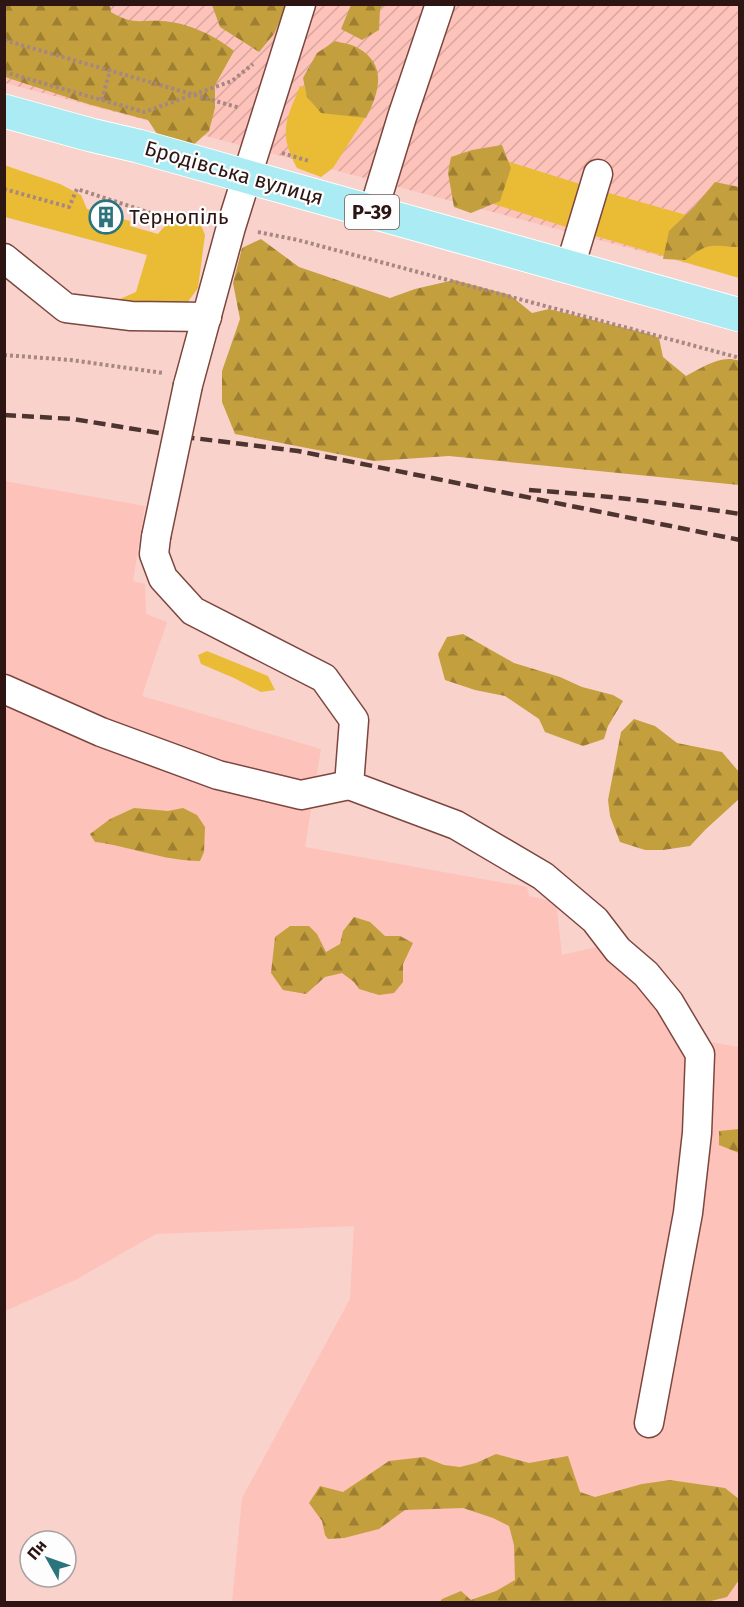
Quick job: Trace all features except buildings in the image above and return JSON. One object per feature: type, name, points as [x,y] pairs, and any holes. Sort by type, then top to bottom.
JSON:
[{"type":"main road","name":"Бродівська вулиця","points":[[4,111],[138,146],[740,315]]},
{"type":"street","points":[[301,4],[231,227],[189,381],[154,554],[164,578],[193,610],[324,678],[354,720],[350,785]]},
{"type":"street","points":[[373,212],[440,4]]},
{"type":"street","points":[[570,267],[598,174]]},
{"type":"street","points":[[4,258],[66,308],[131,316],[207,317]]},
{"type":"street","points":[[4,689],[101,732],[218,775],[301,795],[350,785],[456,825],[543,876],[595,920],[618,950],[646,974],[669,1002],[700,1054],[697,1133],[688,1213],[649,1423]]},
{"type":"path","points":[[4,40],[267,115]]},
{"type":"path","points":[[4,72],[144,112],[232,81],[257,61]]},
{"type":"path","points":[[102,100],[110,70]]},
{"type":"path","points":[[4,189],[69,207],[77,189],[160,216],[298,240],[740,358]]},
{"type":"path","points":[[4,355],[71,360],[189,381]]},
{"type":"shaded area","points":[[4,5],[739,5],[739,277],[5,83]]},
{"type":"shaded area","points":[[300,86],[372,107],[333,168],[321,177],[297,168],[287,145],[286,127]]},
{"type":"shaded area","points":[[478,152],[580,184],[566,227],[465,195]]},
{"type":"shaded area","points":[[4,165],[60,184],[81,195],[87,209],[130,221],[130,226],[158,234],[176,216],[185,216],[200,222],[205,235],[198,288],[187,303],[120,306],[120,299],[136,292],[147,255],[5,217]]},
{"type":"shaded area","points":[[739,189],[739,278],[592,235],[605,192],[704,220]]},
{"type":"shaded area","points":[[4,481],[145,506],[133,581],[145,584],[146,614],[167,622],[142,696],[321,749],[305,847],[527,887],[529,896],[556,902],[562,955],[604,945],[681,1037],[739,1047],[739,1602],[232,1602],[242,1498],[350,1299],[354,1226],[156,1234],[75,1280],[5,1311]]},
{"type":"shaded area","points":[[207,651],[268,676],[275,690],[261,692],[201,664],[198,655]]},
{"type":"green space","points":[[5,5],[110,5],[111,12],[125,19],[180,24],[200,30],[218,40],[234,51],[215,85],[215,108],[209,131],[191,147],[161,140],[148,120],[88,104],[5,77]]},
{"type":"green space","points":[[212,5],[287,5],[274,34],[259,52],[220,27]]},
{"type":"green space","points":[[351,5],[383,5],[380,9],[379,30],[362,40],[341,29]]},
{"type":"green space","points":[[335,41],[358,48],[374,63],[377,71],[377,89],[366,118],[321,113],[307,97],[303,78],[317,53]]},
{"type":"green space","points":[[502,145],[511,168],[500,201],[471,213],[454,207],[448,173],[451,157],[472,150]]},
{"type":"green space","points":[[715,182],[739,187],[739,247],[711,246],[705,247],[686,260],[663,259],[669,231],[695,206]]},
{"type":"green space","points":[[261,239],[299,267],[390,298],[415,289],[454,280],[510,295],[532,313],[549,309],[649,334],[659,338],[663,357],[686,376],[725,359],[739,361],[739,485],[449,456],[374,461],[235,434],[222,402],[222,371],[240,319],[233,283],[242,248]]},
{"type":"green space","points":[[463,634],[514,663],[560,677],[582,687],[613,695],[623,701],[608,726],[604,739],[583,746],[545,732],[539,719],[505,696],[475,690],[445,680],[438,654],[447,637]]},
{"type":"green space","points":[[634,719],[655,726],[677,743],[722,752],[739,772],[739,799],[690,846],[645,850],[620,842],[610,816],[608,800],[621,732]]},
{"type":"green space","points":[[134,808],[168,811],[183,808],[197,815],[205,827],[204,852],[200,861],[173,859],[95,842],[90,834],[110,819]]},
{"type":"green space","points":[[354,917],[370,922],[385,936],[400,936],[413,943],[403,964],[403,982],[394,993],[379,995],[359,989],[342,973],[325,977],[306,994],[283,990],[271,973],[275,937],[290,926],[309,926],[317,934],[326,952],[340,944],[343,931]]},
{"type":"green space","points":[[739,1129],[739,1153],[719,1145],[719,1131]]},
{"type":"green space","points":[[496,1454],[529,1463],[568,1456],[580,1492],[595,1497],[642,1484],[670,1480],[725,1488],[739,1499],[739,1580],[727,1597],[707,1602],[440,1602],[461,1591],[471,1600],[496,1591],[515,1580],[514,1545],[509,1526],[463,1508],[405,1510],[379,1529],[344,1538],[328,1539],[322,1521],[309,1503],[320,1486],[343,1492],[389,1461],[424,1457],[444,1465],[460,1467]]},
{"type":"railway","points":[[4,415],[73,419],[177,436],[298,451],[740,540]]},
{"type":"railway","points":[[529,490],[635,500],[740,514]]},
{"type":"place","name":"Тернопіль","points":[[106,217]]}]
